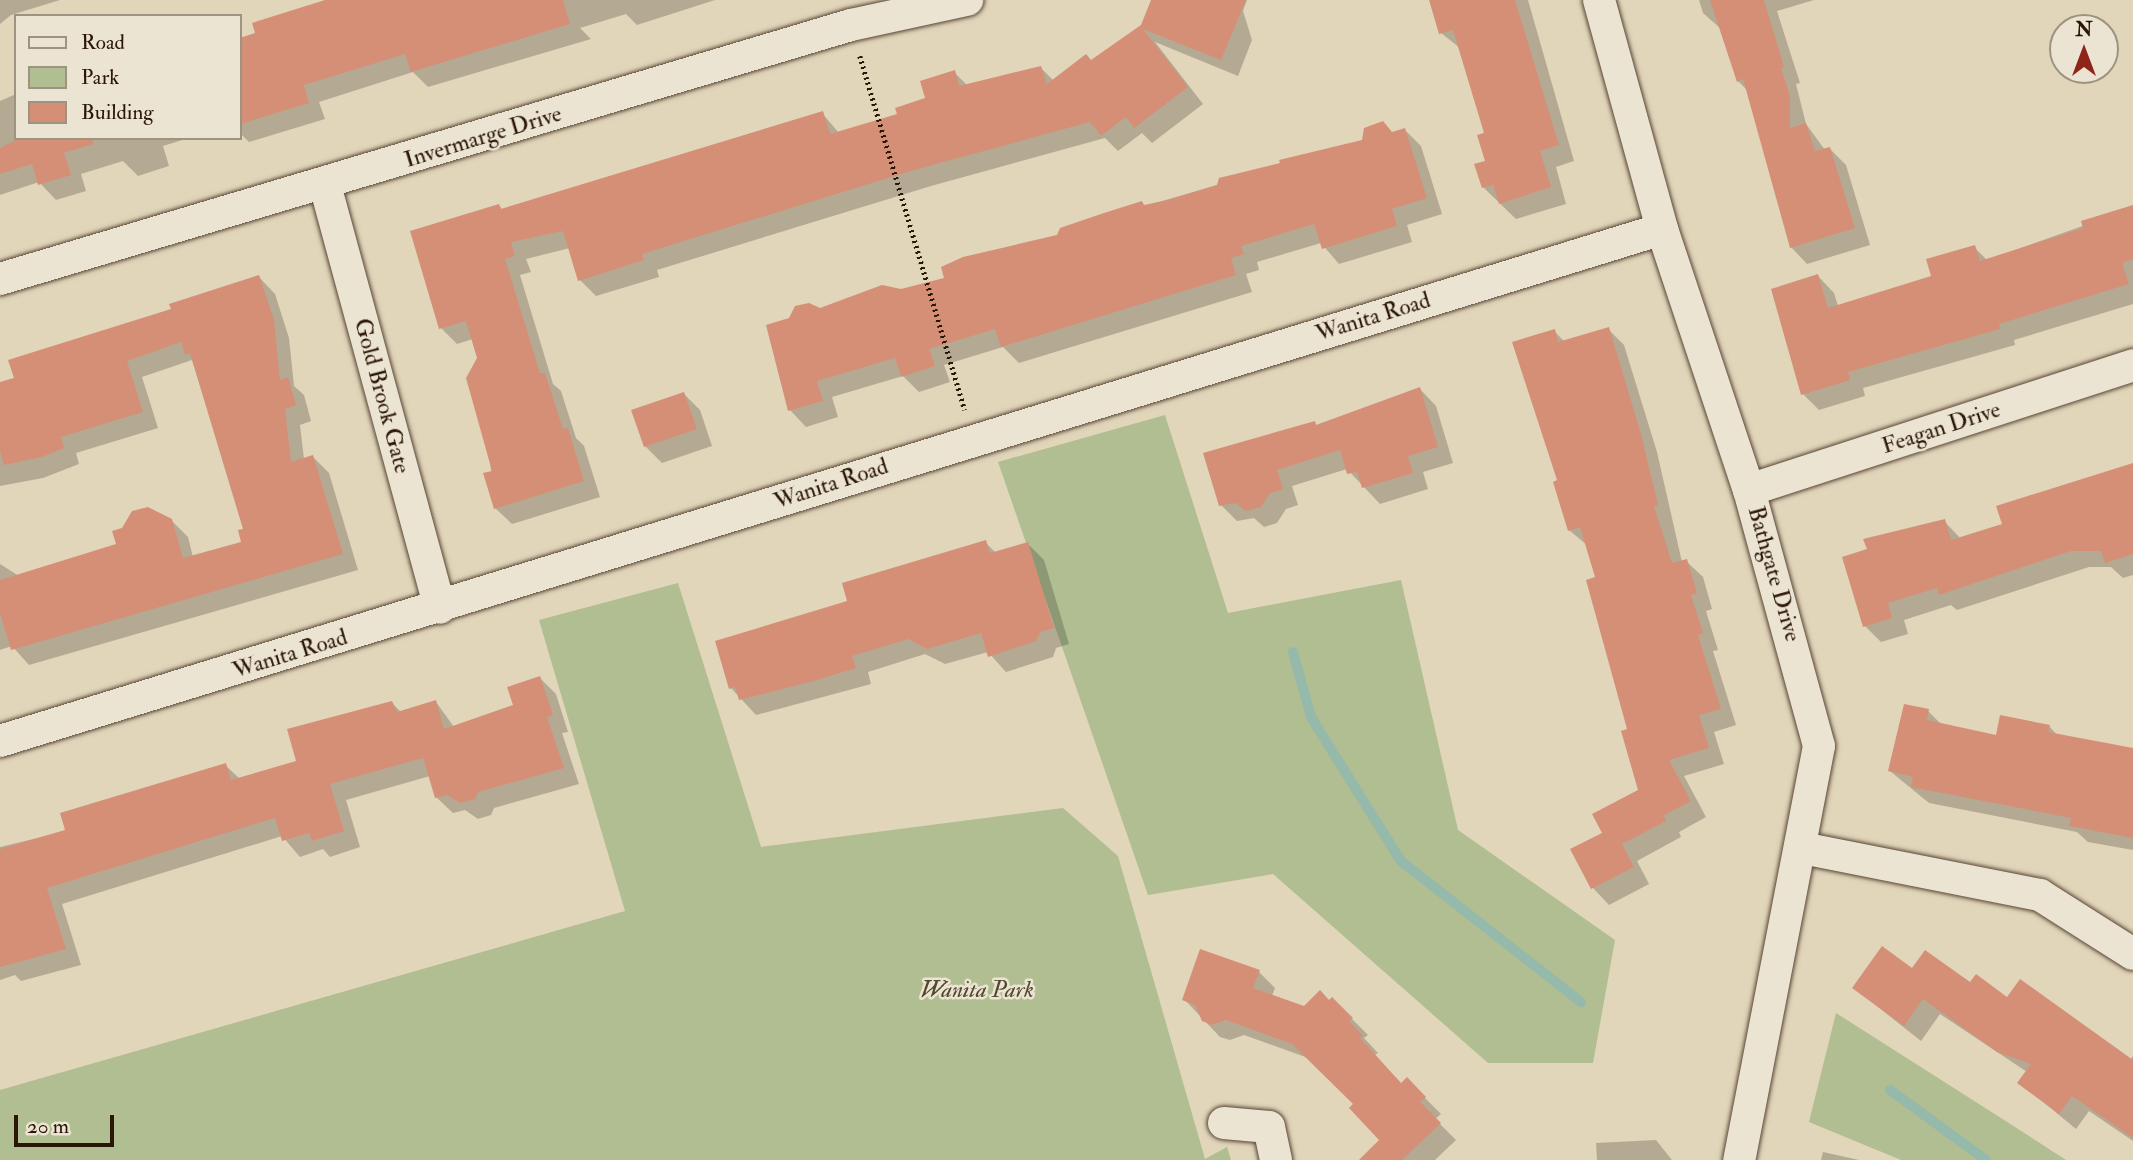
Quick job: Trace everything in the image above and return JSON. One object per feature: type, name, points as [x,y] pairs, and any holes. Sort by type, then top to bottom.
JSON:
[{"type":"street","name":"Invermarge Drive","points":[[0,279],[325,185],[851,25],[967,0]]},
{"type":"street","name":"Bathgate Drive","points":[[1599,0],[1662,229],[1749,490],[1819,746],[1802,848],[1739,1160]]},
{"type":"street","name":"Gold Brook Gate","points":[[325,185],[440,608]]},
{"type":"street","name":"Wanita Road","points":[[0,741],[440,608],[973,438],[1662,229]]},
{"type":"street","name":"Feagan Drive","points":[[1749,490],[2133,365]]},
{"type":"street","points":[[1802,848],[2040,895],[2133,954]]},
{"type":"street","points":[[1224,1123],[1269,1126],[1276,1160]]},
{"type":"path","points":[[851,25],[973,438]]},
{"type":"green space","points":[[1165,415],[1228,613],[1401,580],[1458,830],[1615,940],[1593,1063],[1488,1063],[1273,874],[1148,895],[998,462]]},
{"type":"green space","name":"Wanita Park","points":[[678,583],[761,847],[1063,808],[1118,856],[1205,1159],[1227,1147],[1231,1160],[0,1160],[0,1090],[625,911],[539,620]]},
{"type":"green space","points":[[1836,1013],[2066,1160],[1901,1160],[1809,1122]]},
{"type":"building","points":[[325,0],[563,0],[570,24],[411,72],[405,54],[304,85],[309,103],[242,123],[242,37],[255,33],[252,23]]},
{"type":"building","points":[[1151,0],[1246,0],[1221,60],[1143,29],[1188,87],[1134,128],[1126,117],[1101,136],[1090,122],[914,170],[642,254],[644,260],[578,281],[563,231],[511,242],[515,256],[505,259],[540,373],[545,373],[563,429],[568,428],[584,481],[494,509],[483,473],[492,471],[466,378],[477,358],[466,321],[439,329],[410,231],[499,204],[501,209],[823,111],[830,134],[897,114],[895,108],[925,98],[920,81],[955,70],[959,86],[1041,66],[1047,84],[1086,54],[1091,60],[1141,25]]},
{"type":"building","points":[[1429,0],[1515,0],[1559,145],[1540,151],[1551,187],[1499,204],[1493,185],[1482,188],[1474,164],[1485,161],[1477,135],[1484,133],[1453,30],[1439,34]]},
{"type":"building","points":[[1710,0],[1764,0],[1790,96],[1790,128],[1806,123],[1815,151],[1830,147],[1855,228],[1790,248],[1743,79],[1737,82]]},
{"type":"building","points":[[1383,121],[1392,132],[1405,128],[1427,198],[1392,209],[1397,226],[1322,249],[1314,224],[1241,246],[1244,254],[1231,258],[1236,275],[1001,347],[995,329],[929,349],[935,366],[901,377],[895,358],[817,381],[823,401],[788,411],[766,325],[789,318],[795,306],[809,303],[820,308],[882,285],[901,289],[944,278],[941,267],[963,257],[1057,235],[1060,228],[1142,201],[1144,205],[1168,200],[1217,185],[1219,178],[1362,140],[1364,128]]},
{"type":"building","points":[[16,140],[92,140],[93,144],[64,153],[71,175],[38,185],[32,164],[0,174],[0,148]]},
{"type":"building","points":[[2133,205],[2133,259],[2122,263],[2129,284],[1999,324],[2000,329],[1848,372],[1850,380],[1801,395],[1771,289],[1818,274],[1828,308],[1931,276],[1926,259],[1975,245],[1980,261],[2083,228],[2081,221]]},
{"type":"building","points":[[259,275],[274,320],[280,380],[288,377],[296,405],[285,409],[291,462],[313,455],[343,554],[11,650],[0,613],[0,580],[116,544],[112,531],[122,528],[132,511],[148,507],[172,519],[183,558],[241,542],[238,530],[243,529],[190,353],[185,355],[181,342],[127,361],[143,412],[61,437],[64,448],[42,457],[4,465],[0,451],[0,382],[14,378],[8,360],[171,309],[169,304]]},
{"type":"building","points":[[1609,327],[1641,434],[1658,505],[1654,506],[1672,563],[1687,559],[1697,593],[1691,595],[1703,633],[1698,635],[1721,709],[1699,715],[1709,748],[1669,760],[1691,801],[1664,815],[1666,821],[1622,844],[1634,867],[1591,889],[1570,849],[1602,833],[1592,814],[1638,790],[1621,731],[1627,729],[1586,580],[1595,577],[1580,527],[1568,531],[1553,482],[1557,480],[1512,342],[1555,329],[1558,342]]},
{"type":"building","points":[[1420,387],[1438,447],[1408,456],[1413,473],[1362,488],[1357,472],[1347,474],[1340,450],[1277,470],[1283,489],[1270,493],[1261,507],[1246,511],[1236,503],[1219,506],[1203,453],[1315,421],[1316,425]]},
{"type":"building","points":[[684,392],[697,429],[644,447],[631,410]]},
{"type":"building","points":[[2133,463],[2133,554],[2105,563],[2101,551],[2071,551],[1939,595],[1937,588],[1888,603],[1892,618],[1863,627],[1842,557],[1867,549],[1863,539],[1945,519],[1951,540],[2002,524],[1996,506]]},
{"type":"building","points":[[986,540],[990,553],[1028,542],[1054,628],[1040,632],[1036,641],[988,657],[981,633],[927,649],[908,639],[852,656],[856,668],[814,681],[739,700],[735,687],[729,689],[715,641],[847,601],[842,583]]},
{"type":"building","points":[[540,676],[553,715],[547,717],[564,768],[478,792],[475,799],[460,803],[447,795],[435,798],[423,758],[330,784],[344,831],[312,841],[309,833],[282,841],[275,818],[47,888],[66,949],[0,967],[0,849],[65,830],[60,813],[226,763],[231,780],[296,761],[287,729],[392,701],[397,712],[436,700],[444,729],[513,705],[507,687]]},
{"type":"building","points":[[1904,704],[1929,709],[1927,720],[1996,735],[2000,715],[2050,725],[2048,732],[2133,748],[2133,838],[2069,826],[2071,818],[1911,787],[1913,777],[1888,771]]},
{"type":"building","points":[[1882,946],[1912,968],[1925,950],[1970,982],[1976,974],[2007,997],[2020,979],[2133,1060],[2133,1138],[2072,1096],[2059,1114],[2017,1083],[2031,1064],[1997,1052],[1923,999],[1904,1026],[1852,988]]},
{"type":"building","points":[[1200,949],[1260,970],[1253,988],[1304,1006],[1320,990],[1329,1000],[1332,997],[1353,1018],[1349,1021],[1363,1036],[1360,1038],[1401,1083],[1407,1077],[1426,1097],[1420,1102],[1441,1123],[1402,1160],[1359,1160],[1379,1140],[1349,1108],[1353,1104],[1292,1044],[1226,1020],[1212,1025],[1202,1021],[1195,1005],[1182,1000]]},
{"type":"waterway","points":[[1293,652],[1311,717],[1401,861],[1581,1002]]},
{"type":"waterway","points":[[1890,1090],[1986,1160]]}]
